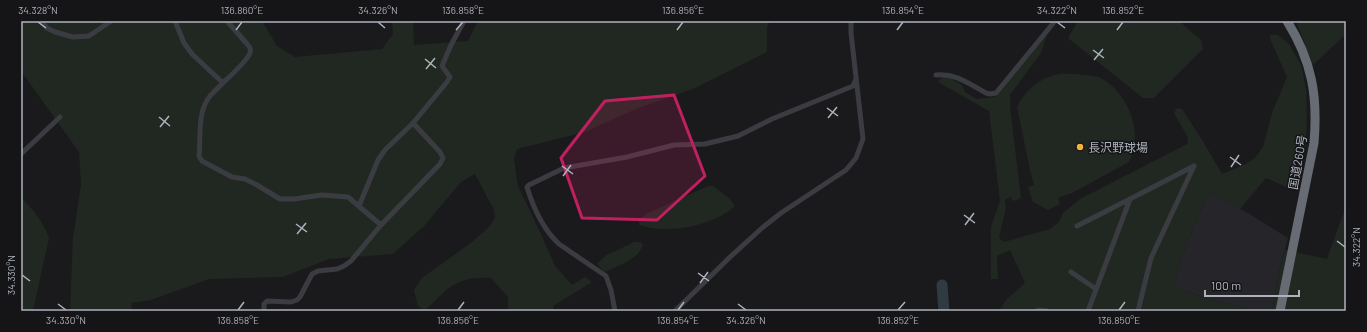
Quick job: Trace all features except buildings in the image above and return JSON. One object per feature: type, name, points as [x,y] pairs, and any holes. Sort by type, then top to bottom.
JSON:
[{"type":"highway","name":"国道260号","points":[[1280,311],[1314,143],[1316,121],[1314,92],[1309,67],[1297,37],[1287,21]]},
{"type":"street","points":[[41,21],[55,32],[73,37],[89,36],[111,21]]},
{"type":"street","points":[[175,21],[184,43],[192,54],[222,82]]},
{"type":"street","points":[[226,21],[250,49],[250,53],[208,97],[202,112],[199,156],[202,161],[232,177],[245,179],[280,199],[322,196],[338,196],[348,198],[381,225]]},
{"type":"street","points":[[358,206],[378,160],[385,150],[413,123],[450,77],[442,66],[464,21]]},
{"type":"street","points":[[675,311],[717,269],[762,228],[781,213],[846,170],[856,158],[863,139],[851,33],[851,21]]},
{"type":"street","points":[[936,75],[944,74],[955,76],[986,93],[996,94],[1055,21]]},
{"type":"street","points":[[615,311],[606,276],[564,248],[554,239],[544,226],[530,197],[527,187],[529,185],[564,168],[627,157],[674,145],[705,144],[738,136],[853,86],[856,79]]},
{"type":"street","points":[[21,154],[60,117]]},
{"type":"street","points":[[264,311],[264,304],[267,301],[291,302],[297,300],[312,274],[318,270],[337,269],[344,266],[360,251],[381,225],[440,164],[442,158],[440,152],[413,123]]},
{"type":"street","points":[[1077,226],[1194,166],[1151,258],[1138,311]]},
{"type":"street","points":[[1088,311],[1130,199]]},
{"type":"street","points":[[1071,272],[1096,289]]},
{"type":"street","points":[[1036,311],[1047,311]]},
{"type":"highlighted area","points":[[674,95],[705,176],[657,220],[582,218],[561,158],[605,101]]},
{"type":"shaded area","points":[[21,21],[262,21],[277,46],[295,57],[382,49],[393,34],[392,21],[413,22],[414,45],[468,41],[478,21],[770,21],[767,27],[767,52],[695,88],[636,109],[585,132],[517,149],[514,159],[518,186],[555,266],[572,285],[585,277],[592,282],[553,306],[555,311],[508,311],[508,297],[491,278],[464,280],[452,286],[424,310],[418,306],[414,290],[422,278],[472,242],[490,226],[495,218],[494,210],[475,174],[461,182],[424,226],[393,254],[329,259],[283,277],[209,279],[151,300],[131,303],[132,311],[70,311],[73,238],[81,184],[79,152],[21,71]]},
{"type":"shaded area","points":[[1078,21],[1179,21],[1201,40],[1203,49],[1154,98],[1143,98],[1068,38]]},
{"type":"shaded area","points":[[1296,21],[1346,21],[1346,34],[1313,65]]},
{"type":"shaded area","points":[[1048,32],[1041,53],[1010,95],[1021,198],[1013,201],[1010,197],[1005,200],[1006,207],[999,238],[1004,242],[1050,229],[1059,222],[1063,213],[1080,199],[1187,144],[1188,138],[1174,113],[1177,108],[1182,109],[1222,174],[1246,164],[1255,158],[1263,147],[1272,113],[1287,77],[1270,39],[1270,35],[1278,35],[1289,44],[1301,65],[1306,88],[1306,145],[1299,183],[1293,190],[1266,178],[1240,209],[1208,193],[1187,243],[1173,287],[1209,299],[1258,311],[999,311],[1006,300],[1025,283],[1010,250],[997,256],[998,279],[991,279],[991,227],[1000,201],[989,111],[938,82],[942,77],[950,78],[962,85],[965,92],[977,99],[995,97]]},
{"type":"shaded area","name":"長沢野球場","points":[[1056,74],[1076,74],[1101,78],[1111,85],[1119,94],[1131,115],[1134,127],[1135,139],[1133,151],[1129,162],[1072,193],[1058,198],[1060,204],[1048,210],[1033,202],[1028,187],[1034,185],[1017,107],[1023,96],[1042,80]]},
{"type":"shaded area","points":[[708,186],[713,186],[729,198],[735,206],[715,219],[689,227],[663,229],[639,225],[639,220],[646,214]]},
{"type":"shaded area","points":[[1208,193],[1248,213],[1288,238],[1279,272],[1272,311],[1258,311],[1209,299],[1173,287],[1187,243]]},
{"type":"shaded area","points":[[21,197],[41,221],[49,238],[33,311],[21,311]]},
{"type":"shaded area","points":[[1346,206],[1346,311],[1272,311],[1279,272],[1285,250],[1327,259]]},
{"type":"shaded area","points":[[634,242],[643,244],[641,250],[628,261],[605,272],[597,264],[605,256]]},
{"type":"waterway","points":[[942,285],[944,311]]},
{"type":"place","name":"長沢野球場","points":[[1080,147]]}]
